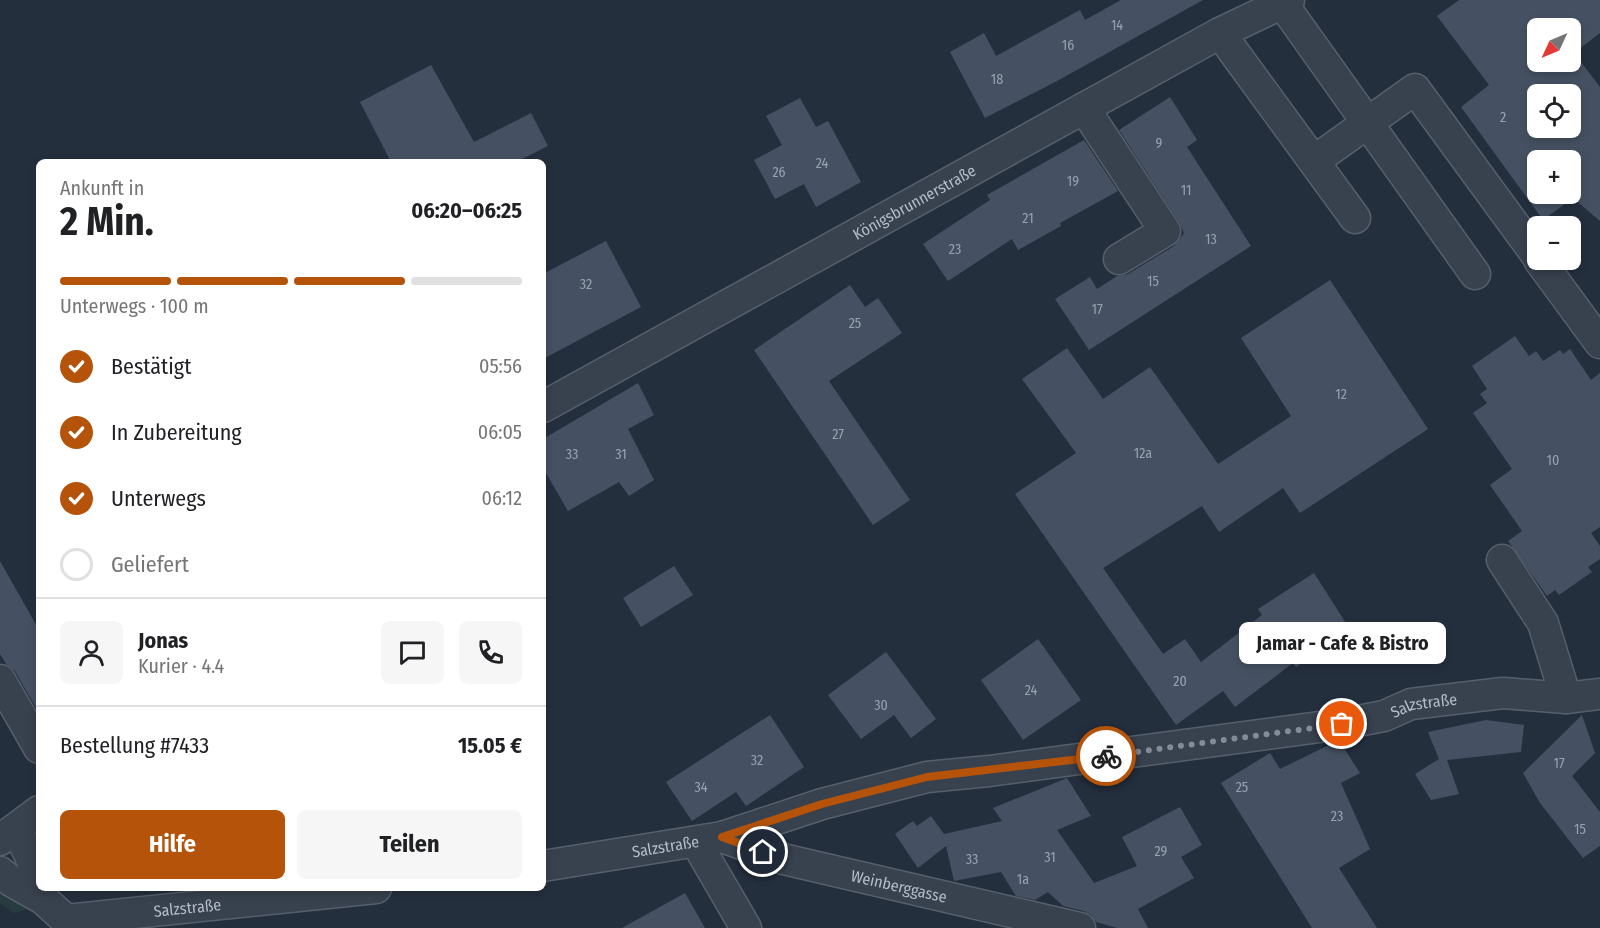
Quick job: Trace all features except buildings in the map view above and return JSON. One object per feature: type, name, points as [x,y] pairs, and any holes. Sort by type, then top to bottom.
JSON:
[{"type":"street","name":"Königsbrunnerstraße","points":[[546,404],[1220,33],[1285,2]]},
{"type":"street","points":[[1285,2],[1475,274]]},
{"type":"street","points":[[1220,33],[1355,218]]},
{"type":"street","points":[[1314,161],[1415,89],[1527,243]]},
{"type":"street","points":[[1084,108],[1165,231],[1119,259]]},
{"type":"street","points":[[1547,270],[1600,343]]},
{"type":"street","points":[[1502,560],[1543,623],[1566,698]]},
{"type":"street","points":[[0,680],[36,743]]},
{"type":"street","name":"Salzstraße","points":[[546,866],[709,839],[822,804],[927,777],[1342,724],[1384,716],[1411,704],[1503,693],[1566,698],[1600,694]]},
{"type":"street","points":[[8,835],[36,813]]},
{"type":"street","name":"Salzstraße","points":[[8,835],[25,843],[36,871]]},
{"type":"street","points":[[709,839],[746,928]]},
{"type":"street","name":"Weinberggasse","points":[[709,839],[783,859],[1080,928]]},
{"type":"street","name":"Salzstraße","points":[[0,872],[11,881],[36,888]]},
{"type":"street","name":"Salzstraße","points":[[42,891],[63,924],[350,891]]},
{"type":"green space","points":[[0,893],[32,908],[14,913],[0,903]]},
{"type":"way so far","points":[[1106,756],[1342,724]]},
{"type":"place","name":"Jamar - Cafe & Bistro","points":[[1342,724]]},
{"type":"route","points":[[763,852],[722,837],[822,804],[927,777],[1106,756]]}]
